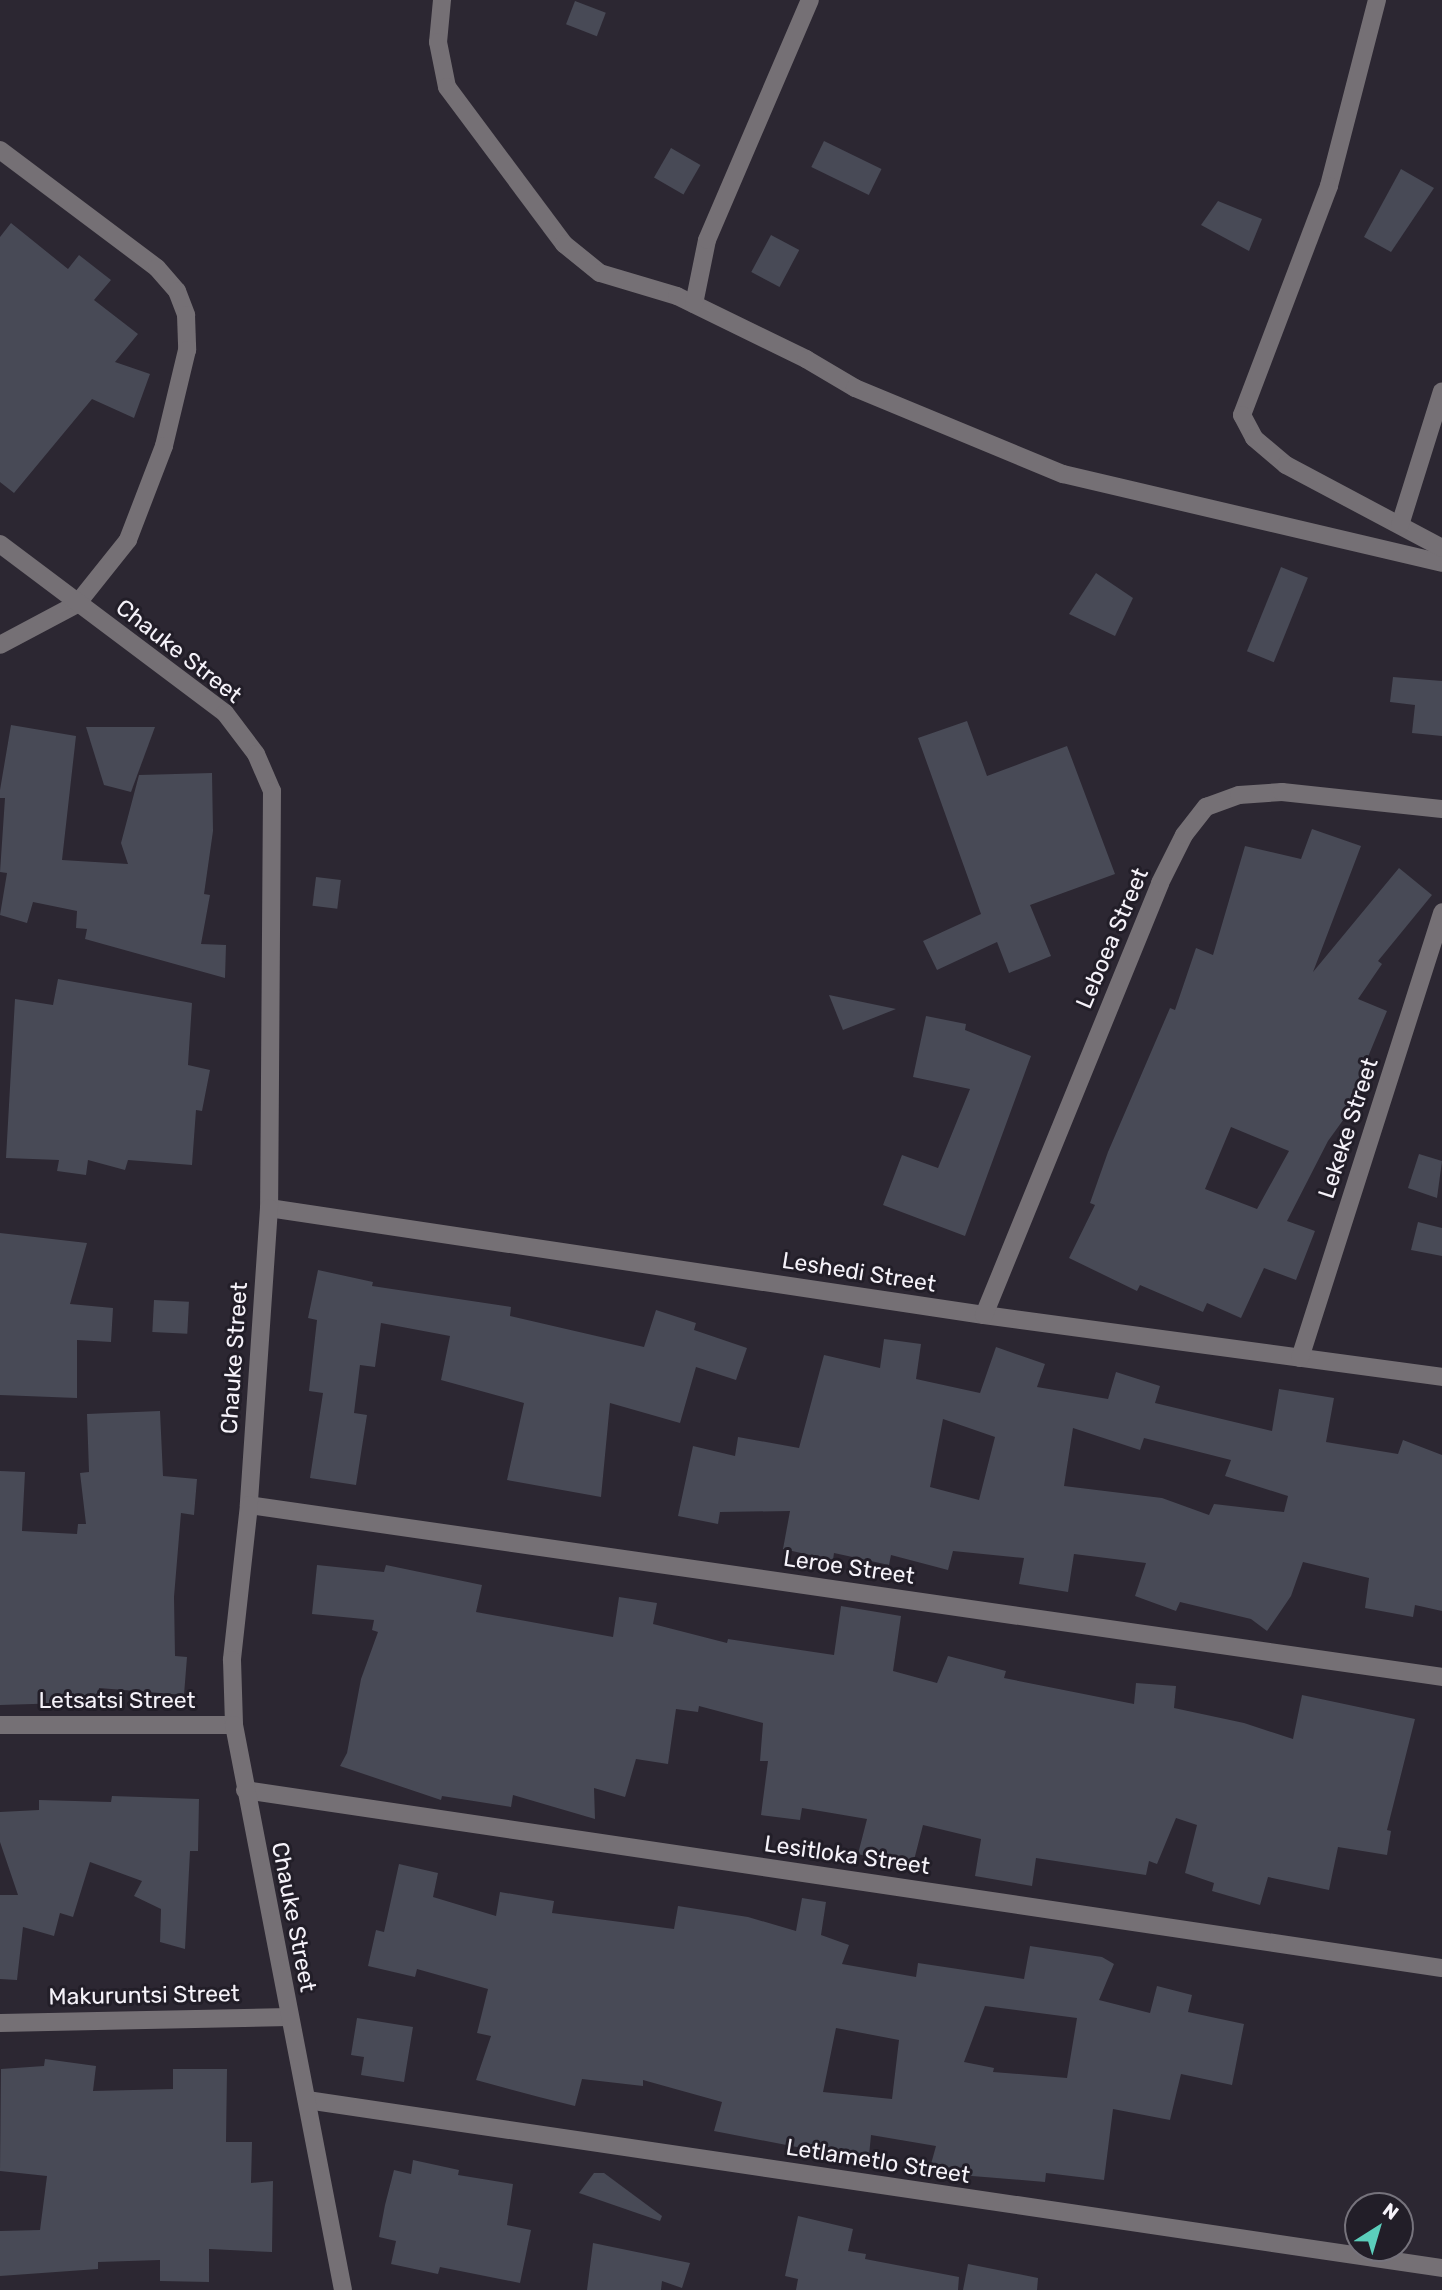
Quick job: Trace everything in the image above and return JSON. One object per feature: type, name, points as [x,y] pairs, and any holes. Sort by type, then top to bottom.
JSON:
[{"type":"street","points":[[442,0],[438,42],[447,87],[564,244],[615,280],[694,304],[855,388],[1063,474],[1442,563]]},
{"type":"street","points":[[694,304],[707,240],[810,0]]},
{"type":"street","points":[[1377,0],[1329,186],[1241,415],[1254,438],[1286,465],[1442,548]]},
{"type":"street","points":[[0,150],[157,268],[177,291],[186,315],[182,382],[143,510],[109,567],[77,604],[0,645]]},
{"type":"street","points":[[1400,525],[1442,391]]},
{"type":"street","name":"Chauke Street","points":[[0,544],[225,713],[256,754],[272,792],[269,1208],[249,1504],[232,1660],[234,1725],[244,1790],[343,2290]]},
{"type":"street","name":"Leboea Street","points":[[984,1315],[1160,883],[1184,835],[1206,807],[1239,794],[1282,792],[1442,809]]},
{"type":"street","name":"Lekeke Street","points":[[1300,1358],[1442,912]]},
{"type":"street","name":"Leshedi Street","points":[[269,1208],[984,1315],[1442,1377]]},
{"type":"street","name":"Leroe Street","points":[[249,1504],[1442,1677]]},
{"type":"street","name":"Letsatsi Street","points":[[0,1725],[234,1725]]},
{"type":"street","name":"Lesitloka Street","points":[[244,1790],[1442,1968]]},
{"type":"street","name":"Makuruntsi Street","points":[[0,2023],[289,2017]]},
{"type":"street","name":"Letlametlo Street","points":[[307,2100],[1442,2268]]},
{"type":"building","points":[[575,1],[606,13],[597,36],[566,24]]},
{"type":"building","points":[[824,141],[882,169],[869,195],[811,167]]},
{"type":"building","points":[[671,148],[700,165],[683,194],[654,177]]},
{"type":"building","points":[[1401,169],[1434,188],[1391,252],[1364,237]]},
{"type":"building","points":[[1218,201],[1262,219],[1249,251],[1201,225]]},
{"type":"building","points":[[11,223],[68,269],[79,255],[111,280],[94,300],[138,334],[115,362],[150,374],[134,418],[92,399],[14,493],[0,482],[0,237]]},
{"type":"building","points":[[771,235],[799,250],[780,287],[751,272]]},
{"type":"building","points":[[1281,567],[1308,578],[1274,662],[1247,651]]},
{"type":"building","points":[[1096,573],[1133,598],[1115,636],[1069,614]]},
{"type":"building","points":[[1393,677],[1442,681],[1442,736],[1412,733],[1415,705],[1390,702]]},
{"type":"building","points":[[967,721],[987,776],[1067,746],[1115,874],[1030,905],[1051,956],[1009,973],[997,942],[937,970],[923,941],[981,914],[918,738]]},
{"type":"building","points":[[11,725],[76,736],[62,860],[128,864],[121,843],[139,775],[212,773],[213,831],[204,894],[210,895],[201,944],[226,945],[225,978],[85,939],[87,929],[76,928],[77,911],[33,902],[27,923],[0,915],[7,873],[0,872],[5,798],[0,798],[0,790]]},
{"type":"building","points":[[86,727],[155,727],[131,792],[104,785]]},
{"type":"building","points":[[1312,829],[1361,846],[1313,972],[1399,868],[1432,895],[1378,961],[1382,964],[1358,999],[1387,1011],[1358,1081],[1367,1087],[1328,1141],[1287,1221],[1315,1231],[1296,1280],[1264,1268],[1241,1318],[1207,1303],[1203,1312],[1140,1285],[1137,1291],[1069,1258],[1095,1205],[1090,1203],[1108,1152],[1170,1008],[1175,1010],[1196,948],[1213,955],[1245,846],[1301,859]],"holes":[[[1231,1127],[1289,1151],[1257,1209],[1205,1189]]]},
{"type":"building","points":[[316,877],[341,880],[337,909],[312,906]]},
{"type":"building","points":[[58,979],[192,1003],[188,1065],[210,1070],[202,1111],[196,1110],[192,1165],[128,1160],[125,1170],[88,1160],[86,1175],[57,1171],[59,1160],[6,1158],[15,999],[53,1005]]},
{"type":"building","points":[[829,995],[896,1009],[843,1030]]},
{"type":"building","points":[[926,1016],[966,1024],[965,1030],[1031,1056],[965,1236],[883,1205],[902,1155],[938,1168],[970,1089],[913,1077]]},
{"type":"building","points":[[1419,1154],[1442,1161],[1437,1198],[1408,1188]]},
{"type":"building","points":[[1418,1222],[1442,1228],[1442,1256],[1411,1250]]},
{"type":"building","points":[[0,1233],[87,1243],[70,1304],[113,1308],[111,1342],[77,1340],[77,1398],[0,1395]]},
{"type":"building","points":[[318,1270],[373,1282],[372,1286],[511,1307],[510,1316],[644,1347],[656,1310],[696,1323],[694,1330],[747,1348],[736,1380],[696,1367],[680,1423],[610,1403],[601,1497],[507,1480],[524,1403],[441,1380],[450,1336],[381,1323],[375,1367],[360,1365],[354,1413],[367,1415],[356,1485],[310,1478],[323,1393],[309,1391],[317,1320],[308,1318]]},
{"type":"building","points":[[154,1300],[189,1302],[187,1334],[152,1332]]},
{"type":"building","points":[[884,1339],[921,1344],[916,1379],[980,1393],[996,1347],[1045,1364],[1037,1387],[1108,1399],[1116,1372],[1160,1386],[1155,1403],[1272,1431],[1279,1389],[1334,1398],[1326,1442],[1398,1454],[1403,1440],[1442,1455],[1442,1611],[1415,1605],[1413,1617],[1365,1608],[1369,1578],[1303,1562],[1291,1596],[1267,1631],[1251,1619],[1180,1602],[1176,1611],[1135,1596],[1146,1563],[1074,1554],[1068,1592],[1019,1584],[1024,1558],[953,1551],[948,1570],[891,1555],[889,1565],[834,1553],[833,1560],[783,1549],[790,1511],[720,1512],[718,1524],[678,1516],[693,1446],[735,1456],[738,1437],[799,1448],[824,1355],[880,1368]],"holes":[[[943,1419],[995,1437],[979,1500],[930,1487]],[[1073,1428],[1140,1450],[1144,1438],[1231,1460],[1225,1476],[1288,1496],[1284,1512],[1214,1504],[1209,1515],[1162,1498],[1064,1486]]]},
{"type":"building","points":[[160,1411],[163,1476],[197,1479],[194,1515],[181,1513],[174,1597],[175,1656],[187,1657],[184,1695],[99,1688],[98,1702],[0,1705],[0,1471],[25,1472],[22,1531],[77,1534],[78,1524],[86,1524],[80,1473],[89,1472],[87,1414]]},
{"type":"building","points":[[317,1565],[384,1572],[386,1565],[482,1585],[476,1612],[613,1637],[619,1597],[657,1603],[653,1624],[727,1643],[728,1639],[834,1655],[841,1606],[901,1616],[893,1671],[937,1683],[948,1656],[1006,1671],[1004,1678],[1134,1704],[1136,1683],[1176,1686],[1174,1708],[1244,1723],[1293,1739],[1302,1695],[1415,1719],[1387,1830],[1391,1831],[1387,1855],[1338,1847],[1329,1890],[1268,1877],[1260,1905],[1212,1891],[1214,1883],[1185,1873],[1197,1825],[1176,1818],[1157,1864],[1149,1861],[1146,1875],[1036,1858],[1032,1886],[975,1876],[981,1839],[923,1825],[912,1868],[858,1854],[867,1819],[802,1808],[800,1820],[761,1815],[768,1761],[760,1761],[763,1723],[699,1706],[698,1712],[676,1709],[668,1764],[636,1759],[625,1797],[594,1788],[595,1819],[513,1795],[511,1807],[442,1796],[441,1800],[340,1766],[347,1753],[361,1679],[378,1632],[372,1630],[374,1620],[312,1614]]},
{"type":"building","points":[[112,1796],[199,1799],[198,1851],[190,1851],[185,1949],[160,1942],[161,1909],[134,1896],[142,1881],[90,1862],[73,1917],[60,1913],[54,1936],[23,1927],[17,1980],[0,1979],[0,1895],[18,1895],[0,1842],[0,1812],[39,1810],[39,1800],[111,1802]]},
{"type":"building","points":[[399,1864],[438,1873],[433,1897],[496,1916],[500,1892],[554,1901],[552,1913],[674,1929],[678,1906],[748,1917],[796,1931],[802,1898],[826,1902],[821,1935],[849,1945],[842,1964],[916,1977],[918,1963],[1024,1979],[1030,1946],[1102,1957],[1114,1964],[1099,2000],[1150,2013],[1157,1986],[1192,1995],[1188,2012],[1244,2024],[1232,2085],[1181,2074],[1170,2120],[1113,2109],[1104,2180],[1046,2173],[1045,2182],[972,2176],[931,2164],[936,2146],[871,2135],[869,2156],[807,2149],[714,2131],[722,2102],[643,2080],[643,2086],[582,2079],[575,2106],[476,2080],[491,2036],[477,2033],[488,1989],[417,1969],[415,1977],[368,1966],[376,1930],[384,1932]],"holes":[[[985,2006],[1077,2018],[1067,2078],[993,2072],[994,2068],[964,2062]],[[836,2028],[899,2040],[892,2099],[823,2092]]]},
{"type":"building","points":[[357,2018],[413,2027],[404,2082],[361,2075],[364,2057],[351,2055]]},
{"type":"building","points":[[45,2059],[96,2066],[93,2091],[173,2089],[173,2069],[227,2069],[226,2142],[252,2142],[251,2183],[273,2181],[272,2252],[209,2249],[209,2282],[160,2281],[160,2260],[98,2262],[98,2269],[0,2276],[0,2231],[40,2230],[47,2176],[0,2171],[1,2069],[44,2066]]},
{"type":"building","points":[[413,2160],[459,2170],[458,2175],[513,2184],[507,2225],[531,2230],[520,2283],[440,2267],[438,2274],[391,2264],[396,2241],[379,2237],[385,2205],[394,2170],[411,2174]]},
{"type":"building","points":[[594,2173],[604,2173],[662,2216],[660,2221],[579,2193]]},
{"type":"building","points":[[798,2216],[853,2229],[848,2251],[866,2254],[865,2259],[959,2277],[958,2290],[796,2290],[798,2279],[785,2276]]},
{"type":"building","points":[[593,2243],[690,2263],[682,2288],[662,2281],[661,2290],[587,2290]]},
{"type":"building","points":[[968,2264],[1038,2278],[1037,2290],[963,2290]]}]
